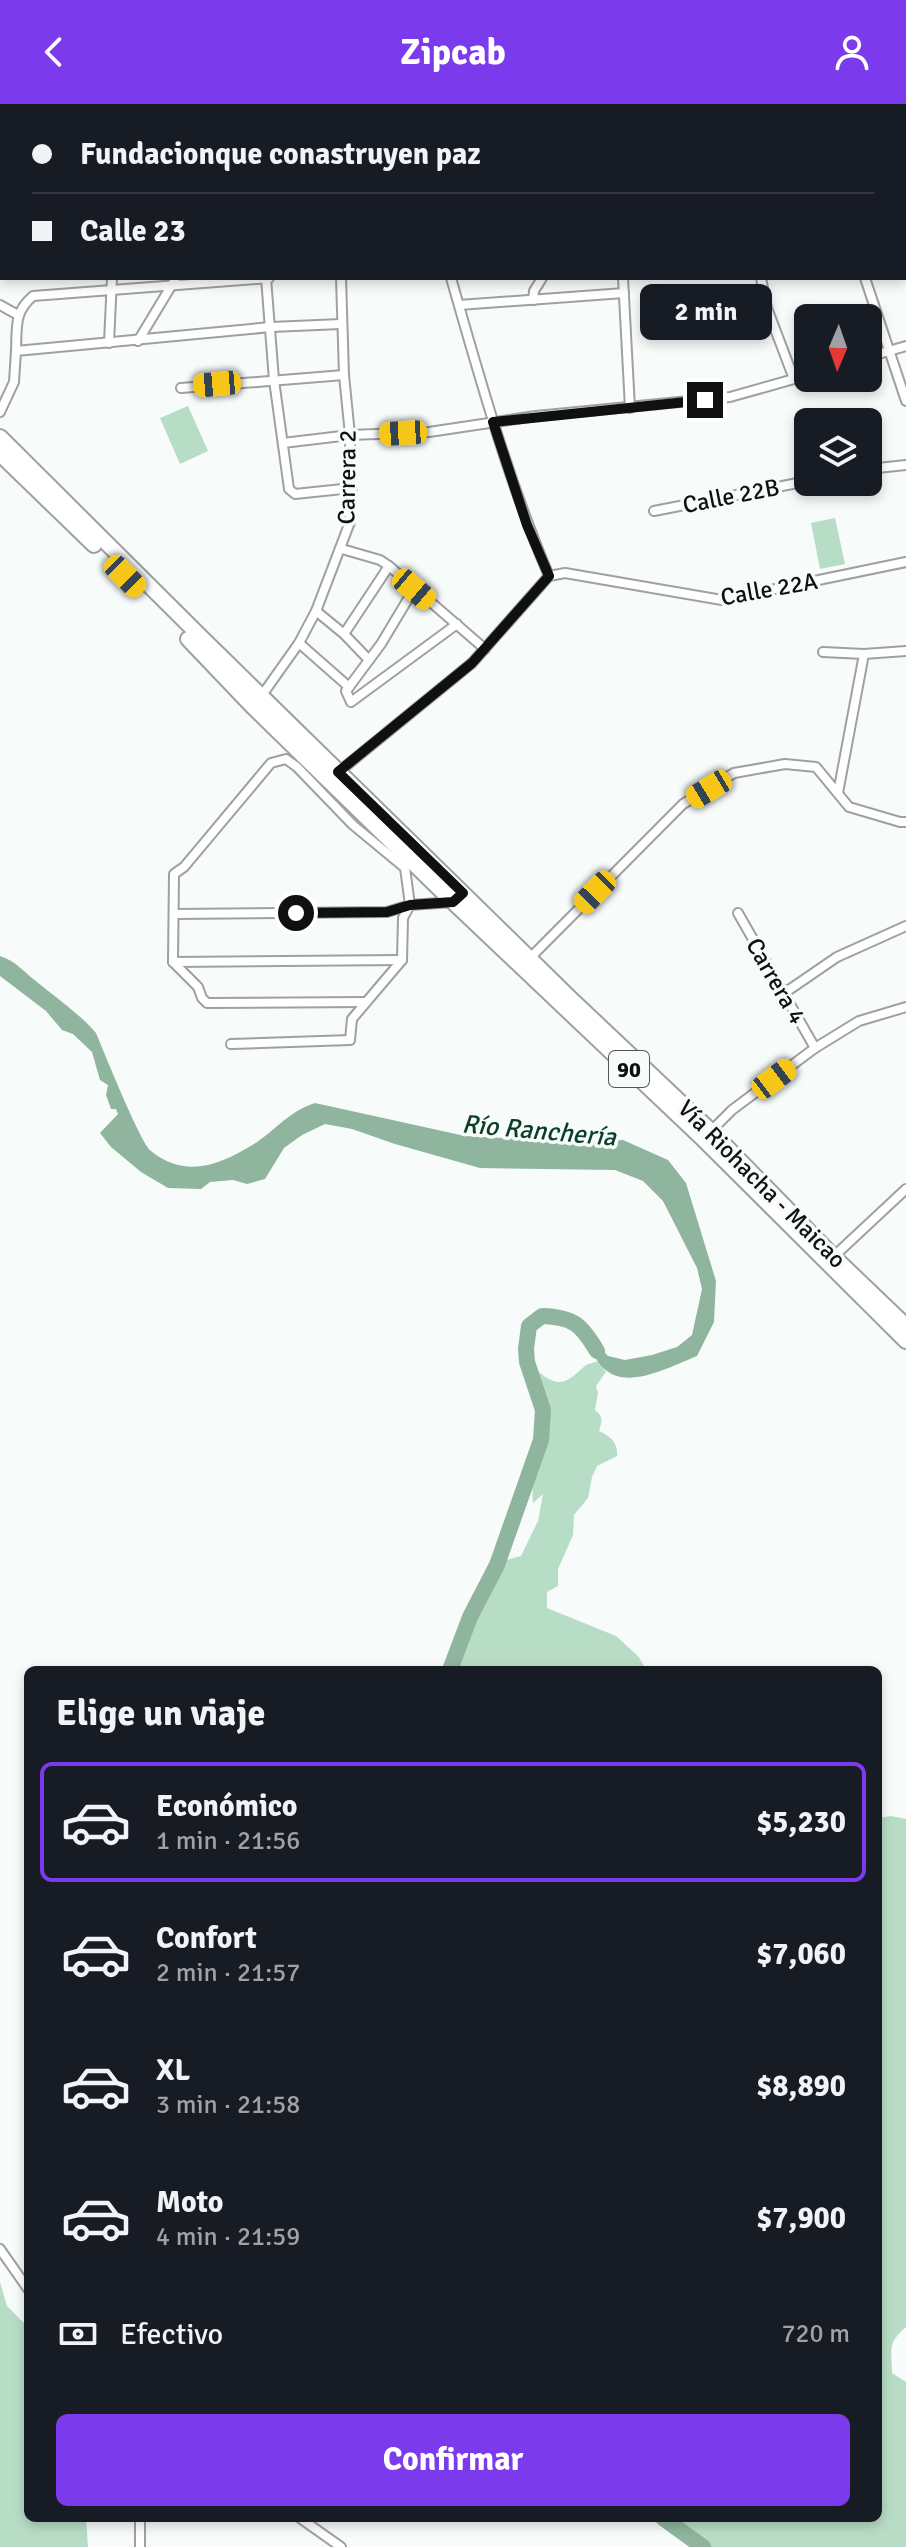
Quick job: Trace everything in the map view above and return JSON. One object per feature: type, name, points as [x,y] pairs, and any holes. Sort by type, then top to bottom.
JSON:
[{"type":"highway","name":"Vía Riohacha - Maicao","points":[[0,437],[257,701]]},
{"type":"highway","name":"Vía Riohacha - Maicao","points":[[0,454],[526,963],[704,1140],[830,1260],[906,1326]]},
{"type":"highway","name":"Vía Riohacha - Maicao","points":[[568,1004],[711,1131],[906,1341]]},
{"type":"street","points":[[109,343],[112,280]]},
{"type":"street","points":[[0,412],[14,382],[18,315],[22,305],[33,296],[220,280]]},
{"type":"street","points":[[267,280],[274,380],[289,489],[295,494],[352,488]]},
{"type":"street","name":"Carrera 2","points":[[257,701],[299,643],[316,611],[350,522],[352,488],[341,280]]},
{"type":"street","points":[[334,776],[472,663],[549,576],[527,525],[493,422],[452,280]]},
{"type":"street","points":[[533,300],[541,280]]},
{"type":"street","points":[[623,280],[630,408]]},
{"type":"street","points":[[283,443],[350,435],[429,432],[493,422],[730,397],[794,379],[767,308],[761,280]]},
{"type":"street","points":[[866,280],[906,401]]},
{"type":"street","points":[[138,341],[173,282]]},
{"type":"street","points":[[459,305],[624,293]]},
{"type":"street","points":[[0,305],[18,315]]},
{"type":"street","points":[[16,351],[271,327],[341,324]]},
{"type":"street","points":[[882,353],[906,346]]},
{"type":"street","points":[[181,388],[344,375]]},
{"type":"street","points":[[882,468],[906,465]]},
{"type":"street","name":"Calle 22B","points":[[654,511],[794,484]]},
{"type":"street","points":[[342,549],[380,560],[389,566],[485,649]]},
{"type":"street","name":"Calle 22A","points":[[549,576],[565,573],[722,600],[906,562]]},
{"type":"street","points":[[344,634],[389,566]]},
{"type":"street","points":[[414,589],[346,691],[351,702],[457,624]]},
{"type":"street","points":[[316,611],[369,660]]},
{"type":"street","points":[[299,643],[349,687]]},
{"type":"street","points":[[823,652],[864,654],[906,651]]},
{"type":"street","points":[[838,793],[864,654]]},
{"type":"street","points":[[231,1044],[350,1040],[352,1019],[402,960],[403,918],[410,905],[405,868],[353,825],[297,767],[286,759],[271,763],[184,867],[174,874],[173,962],[198,987],[207,1003],[366,1002]]},
{"type":"street","points":[[526,963],[683,804],[734,773],[785,764],[816,767],[849,807],[906,822]]},
{"type":"street","points":[[174,914],[387,912],[410,905],[458,898]]},
{"type":"street","name":"Carrera 4","points":[[738,913],[815,1048]]},
{"type":"street","points":[[783,994],[837,957],[906,926]]},
{"type":"street","points":[[173,962],[402,960]]},
{"type":"street","points":[[711,1131],[732,1110],[815,1048],[859,1021],[906,1007]]},
{"type":"street","points":[[830,1260],[906,1189]]},
{"type":"street","points":[[0,2249],[24,2283]]},
{"type":"street","points":[[140,2522],[140,2547]]},
{"type":"street","points":[[306,2522],[341,2547]]},
{"type":"shaded area","points":[[188,406],[208,451],[180,464],[160,418]]},
{"type":"shaded area","points":[[835,518],[845,564],[820,569],[811,523]]},
{"type":"shaded area","name":"Río Ranchería","points":[[0,956],[20,967],[96,1033],[146,1144],[164,1160],[177,1165],[203,1166],[228,1158],[254,1144],[297,1111],[315,1103],[465,1136],[579,1142],[623,1140],[668,1160],[686,1183],[716,1281],[714,1322],[697,1356],[646,1375],[631,1378],[617,1376],[604,1369],[594,1355],[587,1334],[608,1356],[625,1360],[677,1347],[692,1335],[702,1289],[697,1268],[663,1201],[643,1181],[615,1170],[480,1168],[352,1129],[325,1124],[284,1148],[265,1179],[247,1184],[233,1180],[210,1182],[201,1189],[168,1188],[141,1172],[111,1147],[100,1133],[118,1114],[116,1109],[111,1109],[106,1095],[108,1085],[100,1080],[92,1052],[0,976]]},
{"type":"shaded area","points":[[598,1361],[606,1372],[596,1386],[595,1410],[602,1419],[599,1431],[613,1440],[617,1456],[597,1466],[588,1498],[574,1515],[573,1535],[558,1569],[558,1586],[547,1592],[547,1608],[616,1636],[639,1657],[644,1666],[452,1666],[470,1617],[497,1565],[521,1556],[538,1521],[543,1494],[533,1503],[534,1480],[549,1429],[547,1419],[543,1419],[530,1370],[561,1382]]},
{"type":"shaded area","points":[[882,1817],[906,1819],[906,2327],[895,2338],[891,2353],[892,2373],[906,2382],[906,2547],[703,2547],[669,2522],[882,2522]]},
{"type":"shaded area","points":[[0,2282],[7,2306],[24,2323],[24,2522],[86,2522],[88,2547],[0,2547]]},
{"type":"waterway","name":"Río Ranchería","points":[[452,1666],[470,1617],[497,1565],[541,1440],[543,1410],[527,1362],[529,1326],[542,1316],[569,1320],[581,1328],[597,1351]]},
{"type":"waterway","name":"Río Ranchería","points":[[669,2522],[703,2547]]},
{"type":"route","points":[[296,913],[387,912],[410,905],[453,902],[463,893],[338,772],[472,663],[549,576],[527,525],[493,422],[705,400]]}]
